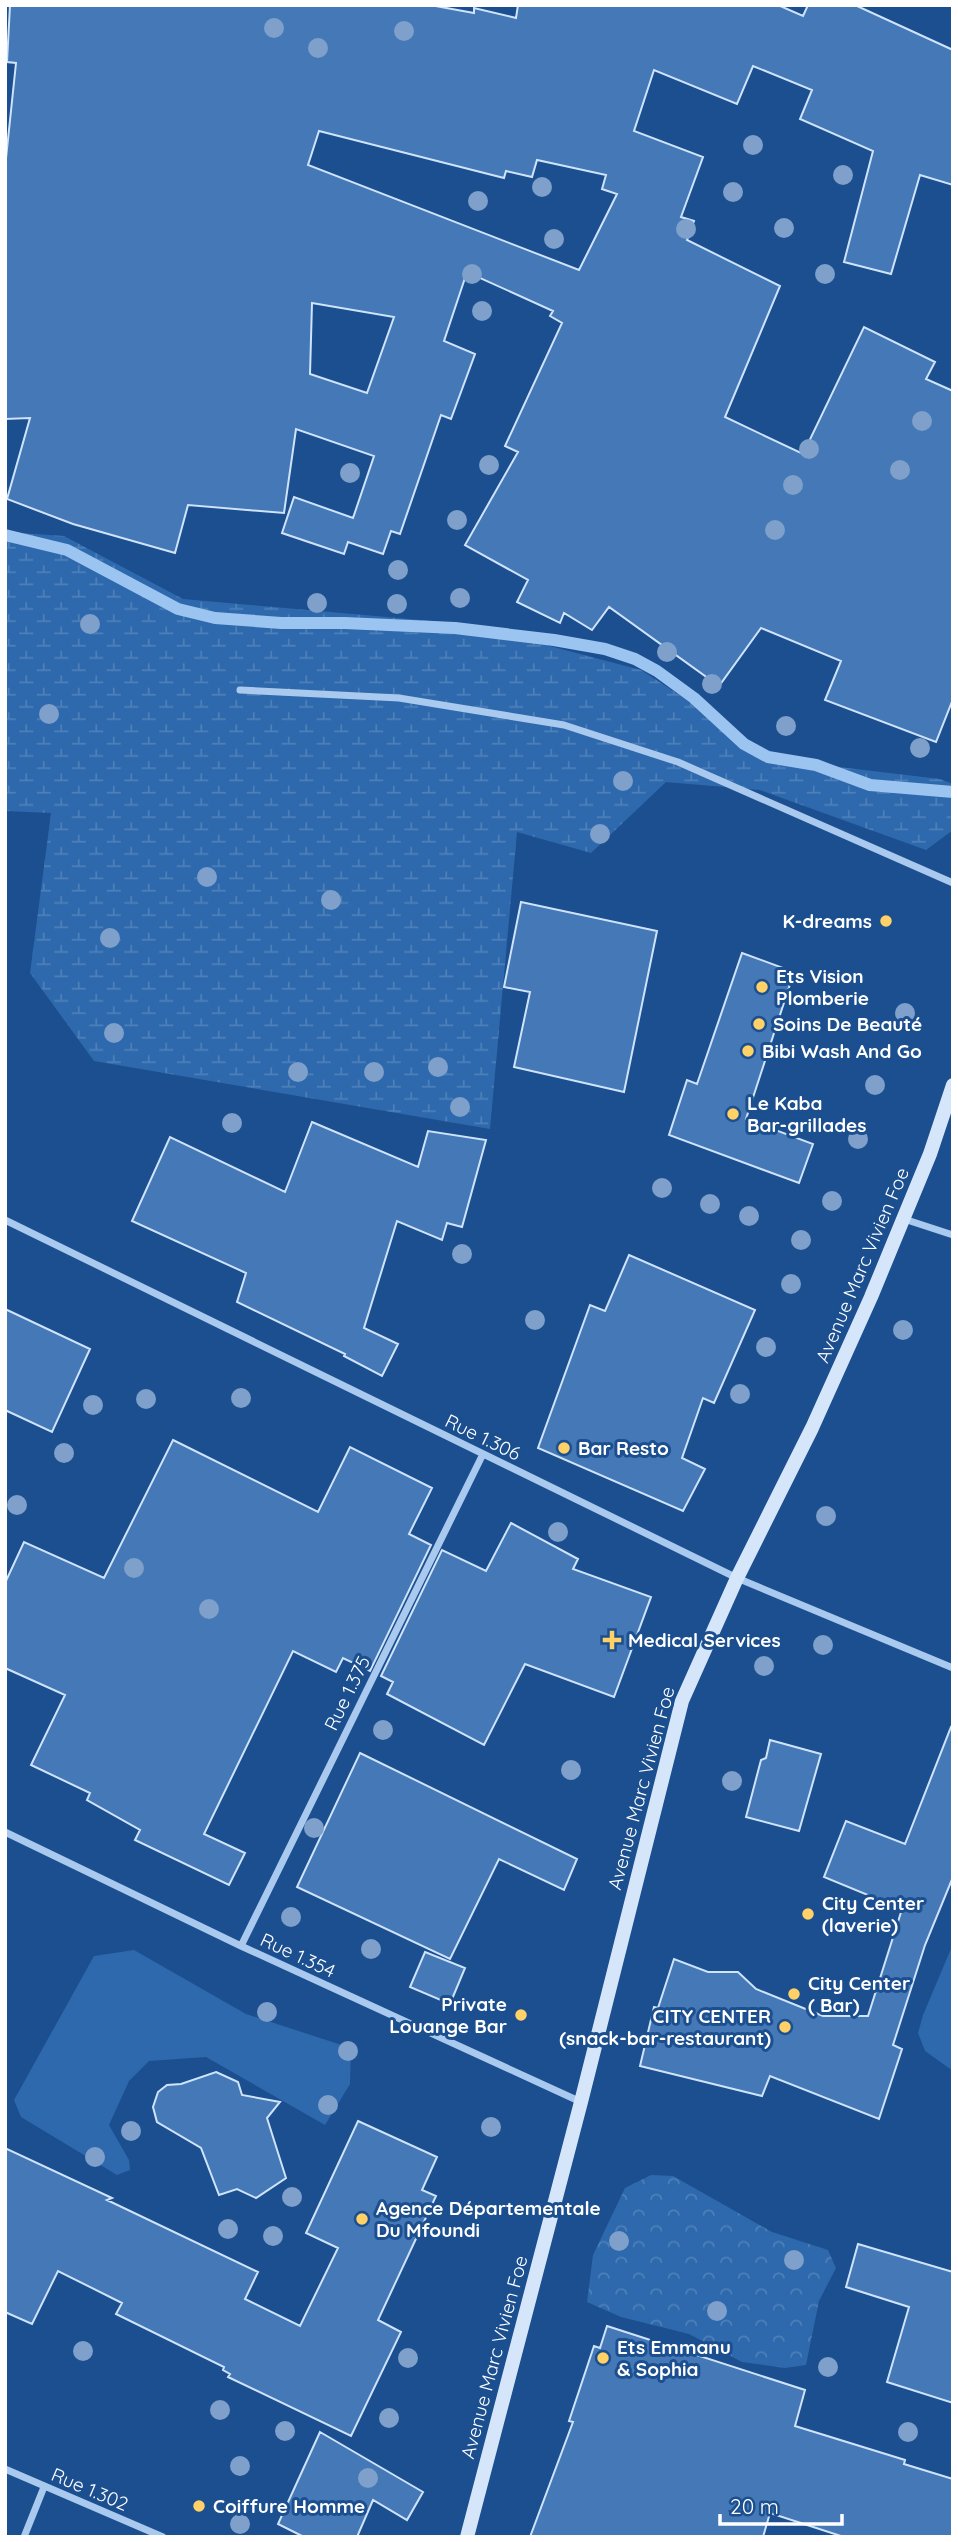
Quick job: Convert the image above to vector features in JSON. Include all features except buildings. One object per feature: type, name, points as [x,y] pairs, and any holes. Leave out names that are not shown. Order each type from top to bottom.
[{"type":"main road","name":"Avenue Marc Vivien Foe","points":[[467,2537],[581,2102],[681,1701],[737,1578],[811,1428],[904,1219],[953,1085]]},
{"type":"street","points":[[240,690],[399,698],[564,725],[678,762],[953,883]]},
{"type":"street","points":[[904,1219],[953,1235]]},
{"type":"street","name":"Rue 1.306","points":[[5,1220],[737,1578],[953,1668]]},
{"type":"street","name":"Rue 1.375","points":[[241,1946],[483,1454]]},
{"type":"street","name":"Rue 1.354","points":[[5,1832],[241,1946],[581,2102]]},
{"type":"street","name":"Rue 1.302","points":[[5,2469],[163,2537]]},
{"type":"street","points":[[24,2537],[44,2487]]},
{"type":"green space","points":[[5,532],[64,536],[183,599],[466,624],[641,670],[780,760],[940,779],[953,784],[953,830],[926,850],[760,790],[666,782],[591,853],[517,832],[490,1129],[94,1061],[30,973],[51,813],[5,811]]},
{"type":"green space","points":[[953,1944],[953,2071],[925,2051],[918,2033]]},
{"type":"green space","points":[[134,1950],[246,2014],[351,2048],[350,2084],[325,2125],[206,2057],[149,2061],[129,2081],[109,2125],[129,2160],[130,2170],[117,2175],[21,2117],[14,2100],[94,1956]]},
{"type":"green space","points":[[651,2175],[673,2176],[772,2232],[828,2250],[836,2268],[819,2301],[806,2365],[785,2368],[742,2362],[689,2334],[621,2317],[587,2302],[593,2255],[625,2188]]},
{"type":"waterway","points":[[5,535],[67,550],[178,609],[215,618],[281,623],[455,628],[605,649],[635,659],[657,671],[694,698],[744,744],[768,757],[816,765],[870,785],[953,792]]},
{"type":"place","name":"K-dreams","points":[[886,921]]},
{"type":"place","name":"Ets Vision Plomberie","points":[[762,987]]},
{"type":"place","name":"Soins De Beauté","points":[[759,1024]]},
{"type":"place","name":"Bibi Wash And Go","points":[[748,1051]]},
{"type":"place","name":"Le Kaba Bar-grillades","points":[[733,1114]]},
{"type":"place","name":"Bar Resto","points":[[564,1448]]},
{"type":"place","name":"Medical Services","points":[[612,1640]]},
{"type":"place","name":"City Center (laverie)","points":[[808,1914]]},
{"type":"place","name":"City Center ( Bar)","points":[[794,1994]]},
{"type":"place","name":"Private Louange Bar","points":[[521,2015]]},
{"type":"place","name":"CITY CENTER (snack-bar-restaurant)","points":[[785,2027]]},
{"type":"place","name":"Agence Départementale Du Mfoundi","points":[[362,2219]]},
{"type":"place","name":"Ets Emmanu & Sophia","points":[[603,2358]]},
{"type":"place","name":"Coiffure Homme","points":[[199,2506]]}]
